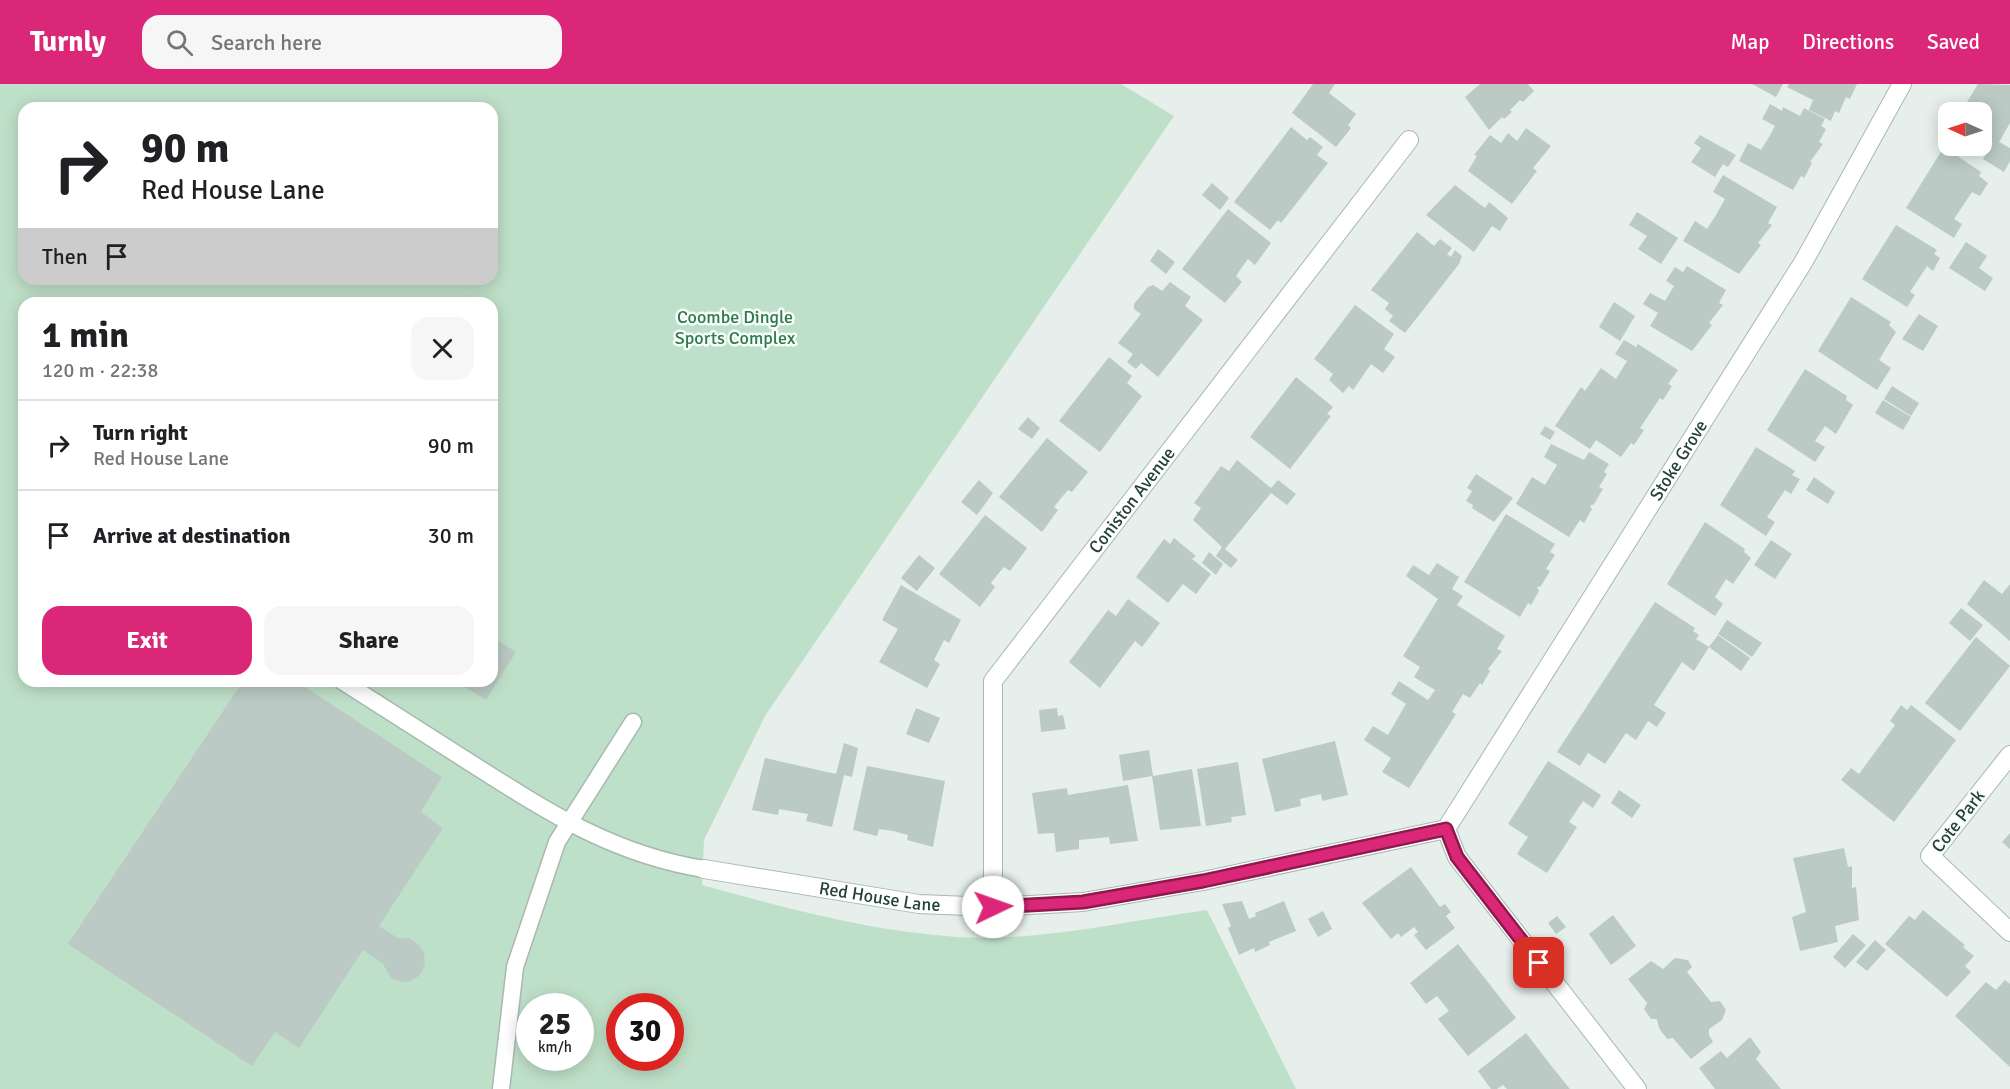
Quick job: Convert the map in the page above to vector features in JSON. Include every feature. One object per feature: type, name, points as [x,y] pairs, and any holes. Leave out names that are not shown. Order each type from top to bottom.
[{"type":"street","name":"Stoke Grove","points":[[1446,829],[1804,261],[1902,84]]},
{"type":"street","name":"Coniston Avenue","points":[[993,907],[993,681],[1408,140]]},
{"type":"street","name":"Cote Park","points":[[2010,755],[1930,856],[2010,932]]},
{"type":"street","name":"Red House Lane","points":[[704,869],[919,904],[993,907],[1083,902],[1203,881],[1446,829]]},
{"type":"street","points":[[1446,829],[1457,857],[1637,1089]]},
{"type":"lane","points":[[351,687],[568,824],[615,846],[667,863],[704,869]]},
{"type":"lane","points":[[501,1089],[515,967],[557,842],[633,722]]},
{"type":"green space","name":"Coombe Dingle Sports Complex","points":[[0,84],[1121,84],[1174,116],[765,716],[704,840],[702,885],[860,924],[957,937],[988,938],[1051,934],[1207,910],[1296,1089],[0,1089]]},
{"type":"building","points":[[1313,84],[1335,84],[1329,93],[1356,114],[1348,125],[1351,128],[1336,147],[1292,113]]},
{"type":"building","points":[[1480,84],[1528,84],[1534,91],[1523,102],[1520,100],[1510,110],[1512,112],[1504,119],[1502,117],[1489,130],[1465,97]]},
{"type":"building","points":[[1752,84],[1783,84],[1776,97]]},
{"type":"building","points":[[1789,84],[1857,84],[1850,99],[1846,97],[1839,113],[1835,111],[1831,121],[1809,110],[1813,100],[1787,87]]},
{"type":"building","points":[[1978,84],[2010,85],[2010,123],[1999,142],[2010,148],[2010,161],[2004,172],[1983,159],[1985,156],[1992,156],[1992,102],[1967,102]]},
{"type":"building","points":[[1770,104],[1782,111],[1783,107],[1800,116],[1804,108],[1825,119],[1821,126],[1826,129],[1819,142],[1823,144],[1810,162],[1812,163],[1804,178],[1801,176],[1793,190],[1739,161],[1748,143],[1761,150],[1775,126],[1762,119]]},
{"type":"building","points":[[1291,127],[1307,140],[1310,137],[1323,147],[1317,155],[1328,163],[1281,223],[1278,220],[1270,230],[1234,202]]},
{"type":"building","points":[[1526,128],[1551,146],[1533,168],[1537,171],[1512,204],[1468,171],[1477,156],[1474,155],[1490,135],[1501,143],[1508,133],[1517,141]]},
{"type":"building","points":[[1700,135],[1736,155],[1728,167],[1723,164],[1715,177],[1691,162],[1701,148],[1694,143]]},
{"type":"building","points":[[1938,156],[1957,156],[1981,172],[1979,176],[1988,183],[1980,196],[1972,192],[1954,219],[1962,224],[1954,238],[1906,208]]},
{"type":"building","points":[[1723,175],[1777,207],[1768,223],[1772,225],[1758,243],[1761,245],[1739,274],[1683,241],[1695,221],[1707,229],[1716,215],[1725,199],[1713,192]]},
{"type":"building","points":[[1212,183],[1229,198],[1220,210],[1202,195]]},
{"type":"building","points":[[1455,185],[1485,208],[1489,202],[1508,218],[1500,231],[1492,226],[1474,252],[1426,215]]},
{"type":"building","points":[[1228,209],[1271,243],[1255,265],[1248,259],[1236,276],[1242,282],[1225,303],[1182,269]]},
{"type":"building","points":[[1637,212],[1678,238],[1661,264],[1638,249],[1647,236],[1629,225]]},
{"type":"building","points":[[1896,225],[1937,250],[1934,254],[1940,258],[1933,271],[1927,266],[1910,292],[1915,295],[1907,307],[1862,279]]},
{"type":"building","points":[[1417,232],[1434,246],[1440,239],[1452,248],[1447,254],[1451,257],[1455,250],[1462,256],[1459,264],[1405,333],[1389,321],[1393,316],[1385,309],[1389,303],[1371,290]]},
{"type":"building","points":[[1966,242],[1987,256],[1979,268],[1993,278],[1985,291],[1949,268]]},
{"type":"building","points":[[1158,249],[1175,262],[1166,274],[1150,261]]},
{"type":"building","points":[[1687,266],[1726,290],[1719,303],[1723,305],[1709,323],[1712,325],[1692,351],[1650,326],[1658,313],[1643,304],[1650,293],[1665,301],[1674,286],[1666,281],[1675,267],[1683,272]]},
{"type":"building","points":[[1170,282],[1191,297],[1185,306],[1203,320],[1158,377],[1141,363],[1136,369],[1127,362],[1133,354],[1118,343],[1141,314],[1134,309],[1134,304],[1148,287],[1153,285],[1162,291]]},
{"type":"building","points":[[1851,297],[1891,322],[1889,325],[1896,332],[1879,360],[1891,368],[1877,390],[1818,351]]},
{"type":"building","points":[[1614,302],[1635,316],[1620,341],[1599,327]]},
{"type":"building","points":[[1355,305],[1394,334],[1384,349],[1395,357],[1383,373],[1371,364],[1353,390],[1349,386],[1343,393],[1329,380],[1333,374],[1314,359]]},
{"type":"building","points":[[1919,314],[1938,326],[1923,351],[1902,339]]},
{"type":"building","points":[[1624,340],[1636,347],[1638,344],[1678,370],[1668,384],[1672,386],[1663,400],[1660,398],[1640,428],[1644,430],[1634,445],[1631,443],[1621,457],[1596,440],[1590,449],[1555,426],[1581,387],[1585,391],[1601,368],[1616,379],[1627,361],[1615,354]]},
{"type":"building","points":[[1109,357],[1132,376],[1127,383],[1142,396],[1100,452],[1059,421]]},
{"type":"building","points":[[1805,369],[1847,396],[1846,400],[1853,405],[1836,434],[1825,426],[1815,441],[1825,447],[1815,462],[1767,430]]},
{"type":"building","points":[[1296,377],[1333,407],[1327,414],[1331,416],[1290,469],[1250,437]]},
{"type":"building","points":[[1892,386],[1919,403],[1911,416],[1884,399]]},
{"type":"building","points":[[1883,400],[1911,417],[1903,430],[1875,413]]},
{"type":"building","points":[[1028,417],[1040,428],[1032,439],[1018,429]]},
{"type":"building","points":[[1545,426],[1555,432],[1550,440],[1540,434]]},
{"type":"building","points":[[1047,438],[1088,472],[1072,492],[1068,490],[1054,507],[1058,510],[1042,532],[999,497]]},
{"type":"building","points":[[1551,444],[1584,460],[1589,452],[1609,464],[1604,472],[1607,474],[1599,487],[1603,489],[1594,504],[1590,506],[1592,509],[1584,523],[1580,520],[1569,537],[1516,504],[1532,477],[1545,485],[1557,465],[1544,457]]},
{"type":"building","points":[[1756,447],[1795,471],[1792,475],[1800,479],[1791,494],[1785,490],[1767,517],[1775,522],[1766,536],[1720,505]]},
{"type":"building","points":[[1237,460],[1271,488],[1278,480],[1296,494],[1287,505],[1271,493],[1225,549],[1238,560],[1231,568],[1216,556],[1222,547],[1193,520],[1201,508],[1194,503],[1221,466],[1229,471]]},
{"type":"building","points":[[1476,474],[1513,498],[1494,522],[1472,508],[1473,505],[1466,501],[1472,491],[1467,488]]},
{"type":"building","points":[[1814,477],[1835,492],[1828,504],[1806,490]]},
{"type":"building","points":[[979,480],[993,493],[977,515],[961,502]]},
{"type":"building","points":[[1506,514],[1555,544],[1550,552],[1555,555],[1546,569],[1550,571],[1541,586],[1537,587],[1539,591],[1531,605],[1528,603],[1520,617],[1464,582]]},
{"type":"building","points":[[985,515],[1027,548],[1010,571],[1004,567],[998,574],[991,583],[995,587],[980,607],[939,574]]},
{"type":"building","points":[[1705,522],[1745,549],[1744,552],[1751,558],[1733,584],[1726,579],[1715,597],[1723,604],[1715,616],[1667,584]]},
{"type":"building","points":[[1174,538],[1196,556],[1192,559],[1211,574],[1196,594],[1183,584],[1168,603],[1136,577],[1164,539],[1170,544]]},
{"type":"building","points":[[1771,540],[1792,554],[1775,579],[1754,565]]},
{"type":"building","points":[[1209,552],[1223,564],[1216,575],[1202,563]]},
{"type":"building","points":[[919,555],[935,568],[917,591],[901,578]]},
{"type":"building","points":[[1437,563],[1459,577],[1452,589],[1463,596],[1457,605],[1505,636],[1497,649],[1502,651],[1488,669],[1490,671],[1482,685],[1480,683],[1470,698],[1463,694],[1452,712],[1456,714],[1409,788],[1382,772],[1391,758],[1364,740],[1373,726],[1388,735],[1406,704],[1391,694],[1399,681],[1428,700],[1435,690],[1414,677],[1420,667],[1403,656],[1438,599],[1406,576],[1413,565],[1429,575]]},
{"type":"building","points":[[1984,580],[2002,594],[2010,584],[2010,641],[1967,604]]},
{"type":"building","points":[[901,585],[961,620],[949,643],[944,640],[934,660],[940,664],[927,688],[879,662],[898,629],[882,620]]},
{"type":"building","points":[[1128,599],[1160,623],[1142,647],[1135,641],[1100,688],[1069,662],[1108,610],[1116,616]]},
{"type":"building","points":[[1655,602],[1695,628],[1693,631],[1699,635],[1696,639],[1709,647],[1694,671],[1682,662],[1654,705],[1666,713],[1657,727],[1648,721],[1636,740],[1626,733],[1605,764],[1588,753],[1580,766],[1557,752]]},
{"type":"building","points":[[1961,608],[1983,625],[1970,641],[1949,623]]},
{"type":"building","points":[[1727,620],[1762,643],[1752,657],[1718,634]]},
{"type":"building","points":[[1718,635],[1750,658],[1741,671],[1709,647]]},
{"type":"building","points":[[1976,637],[2010,666],[1960,731],[1925,703]]},
{"type":"building","points":[[498,641],[516,652],[498,681]]},
{"type":"building","points":[[239,687],[305,687],[442,777],[421,812],[443,828],[379,926],[398,938],[409,938],[418,944],[424,953],[425,965],[419,976],[410,981],[401,982],[391,978],[383,964],[363,950],[299,1048],[275,1032],[252,1066],[68,944]]},
{"type":"building","points":[[465,687],[494,687],[486,700]]},
{"type":"building","points":[[1901,705],[1907,710],[1911,705],[1956,740],[1894,822],[1841,780],[1851,768],[1859,774],[1895,725],[1890,721]]},
{"type":"building","points":[[916,708],[940,718],[929,743],[906,734]]},
{"type":"building","points":[[1057,708],[1058,716],[1063,715],[1066,729],[1041,732],[1039,710]]},
{"type":"building","points":[[1335,741],[1348,795],[1322,801],[1321,794],[1300,799],[1301,806],[1275,812],[1262,759]]},
{"type":"building","points":[[844,743],[858,748],[852,777],[844,775],[832,827],[806,821],[808,814],[779,809],[778,815],[752,810],[765,758],[836,774]]},
{"type":"building","points":[[1149,750],[1153,776],[1192,769],[1201,826],[1160,830],[1152,776],[1123,781],[1119,755]]},
{"type":"building","points":[[1548,761],[1601,795],[1593,808],[1583,801],[1569,822],[1577,827],[1547,873],[1517,854],[1528,837],[1508,824]]},
{"type":"building","points":[[1238,762],[1246,815],[1231,817],[1232,822],[1206,826],[1197,769]]},
{"type":"building","points":[[867,766],[945,781],[933,847],[907,840],[908,835],[893,831],[879,829],[877,836],[853,830]]},
{"type":"building","points":[[1128,785],[1138,841],[1110,844],[1109,837],[1079,840],[1079,849],[1056,852],[1054,833],[1038,834],[1032,793],[1067,788],[1068,795]]},
{"type":"building","points":[[1619,790],[1641,805],[1632,818],[1611,803]]},
{"type":"building","points":[[2010,833],[2010,849],[2002,842]]},
{"type":"building","points":[[1844,848],[1848,867],[1852,866],[1852,888],[1856,887],[1859,920],[1835,926],[1838,942],[1800,951],[1792,917],[1806,912],[1793,858]]},
{"type":"building","points":[[1411,867],[1440,907],[1445,904],[1451,912],[1446,916],[1455,928],[1426,950],[1414,935],[1418,932],[1414,927],[1401,937],[1398,933],[1391,939],[1362,903]]},
{"type":"building","points":[[1242,901],[1249,919],[1256,916],[1255,913],[1284,901],[1296,931],[1269,942],[1270,945],[1255,952],[1254,948],[1239,955],[1228,928],[1231,926],[1222,904]]},
{"type":"building","points":[[1923,910],[1965,945],[1963,947],[1974,956],[1965,966],[1971,972],[1947,997],[1885,944],[1909,916],[1915,920]]},
{"type":"building","points":[[1323,911],[1332,929],[1318,937],[1308,919]]},
{"type":"building","points":[[1613,915],[1636,946],[1611,965],[1589,934]]},
{"type":"building","points":[[1557,916],[1566,927],[1556,934],[1548,923]]},
{"type":"building","points":[[1853,934],[1866,945],[1845,968],[1833,957]]},
{"type":"building","points":[[1875,940],[1886,950],[1867,971],[1856,962]]},
{"type":"building","points":[[1458,944],[1516,1018],[1468,1056],[1438,1019],[1449,1011],[1437,996],[1426,1004],[1410,983]]},
{"type":"building","points":[[1675,958],[1688,960],[1692,967],[1687,972],[1711,1002],[1720,1001],[1726,1010],[1722,1020],[1709,1029],[1713,1042],[1691,1059],[1673,1038],[1667,1039],[1659,1028],[1657,1019],[1651,1019],[1644,1009],[1647,1003],[1628,979],[1651,961],[1663,969]]},
{"type":"building","points":[[2005,980],[2010,984],[2010,1067],[1955,1016],[1986,982],[1996,990]]},
{"type":"building","points":[[1526,1033],[1570,1089],[1507,1089],[1503,1085],[1497,1089],[1491,1089],[1478,1071]]},
{"type":"building","points":[[1750,1037],[1761,1052],[1756,1059],[1781,1089],[1715,1089],[1699,1068],[1721,1051],[1727,1058]]},
{"type":"route","points":[[993,907],[1083,902],[1203,881],[1446,829],[1449,843],[1457,857],[1539,963]]}]
